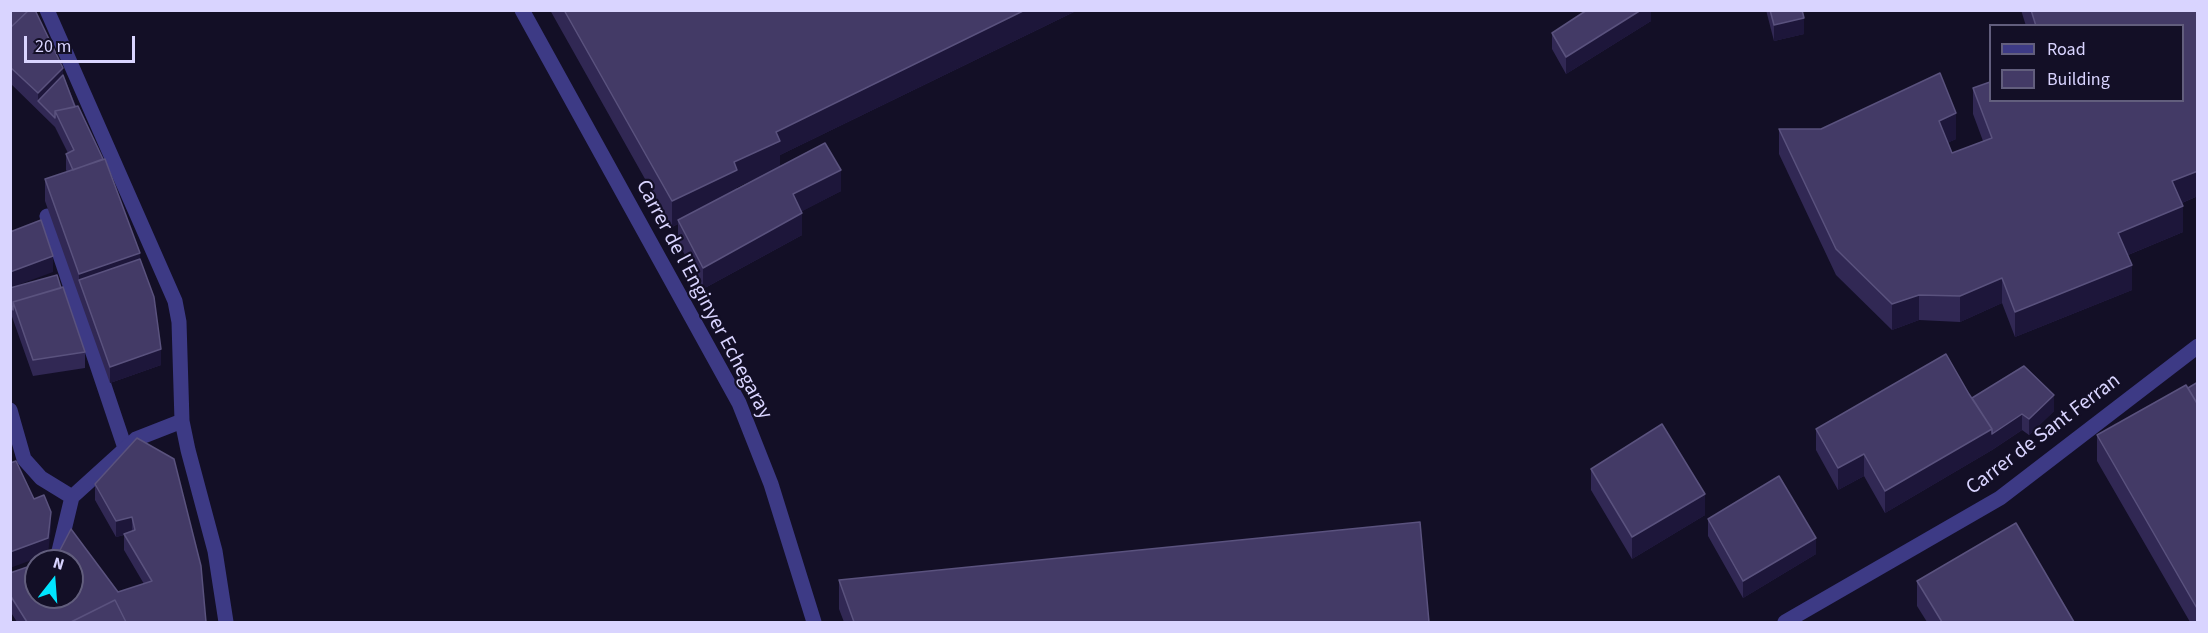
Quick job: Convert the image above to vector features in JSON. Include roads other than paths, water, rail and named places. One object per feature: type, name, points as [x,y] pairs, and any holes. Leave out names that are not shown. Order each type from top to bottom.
[{"type":"street","points":[[47,10],[176,301],[179,322],[182,421],[215,551],[226,622]]},
{"type":"street","name":"Carrer de l'Enginyer Echegaray","points":[[522,10],[739,403],[771,484],[814,622]]},
{"type":"street","points":[[47,216],[125,448]]},
{"type":"street","name":"Carrer de Sant Ferran","points":[[1785,622],[2000,498],[2198,346]]},
{"type":"street","points":[[10,410],[24,459]]},
{"type":"street","points":[[59,549],[72,497],[136,439],[182,421]]},
{"type":"street","points":[[10,435],[24,459],[40,478],[72,497]]}]
